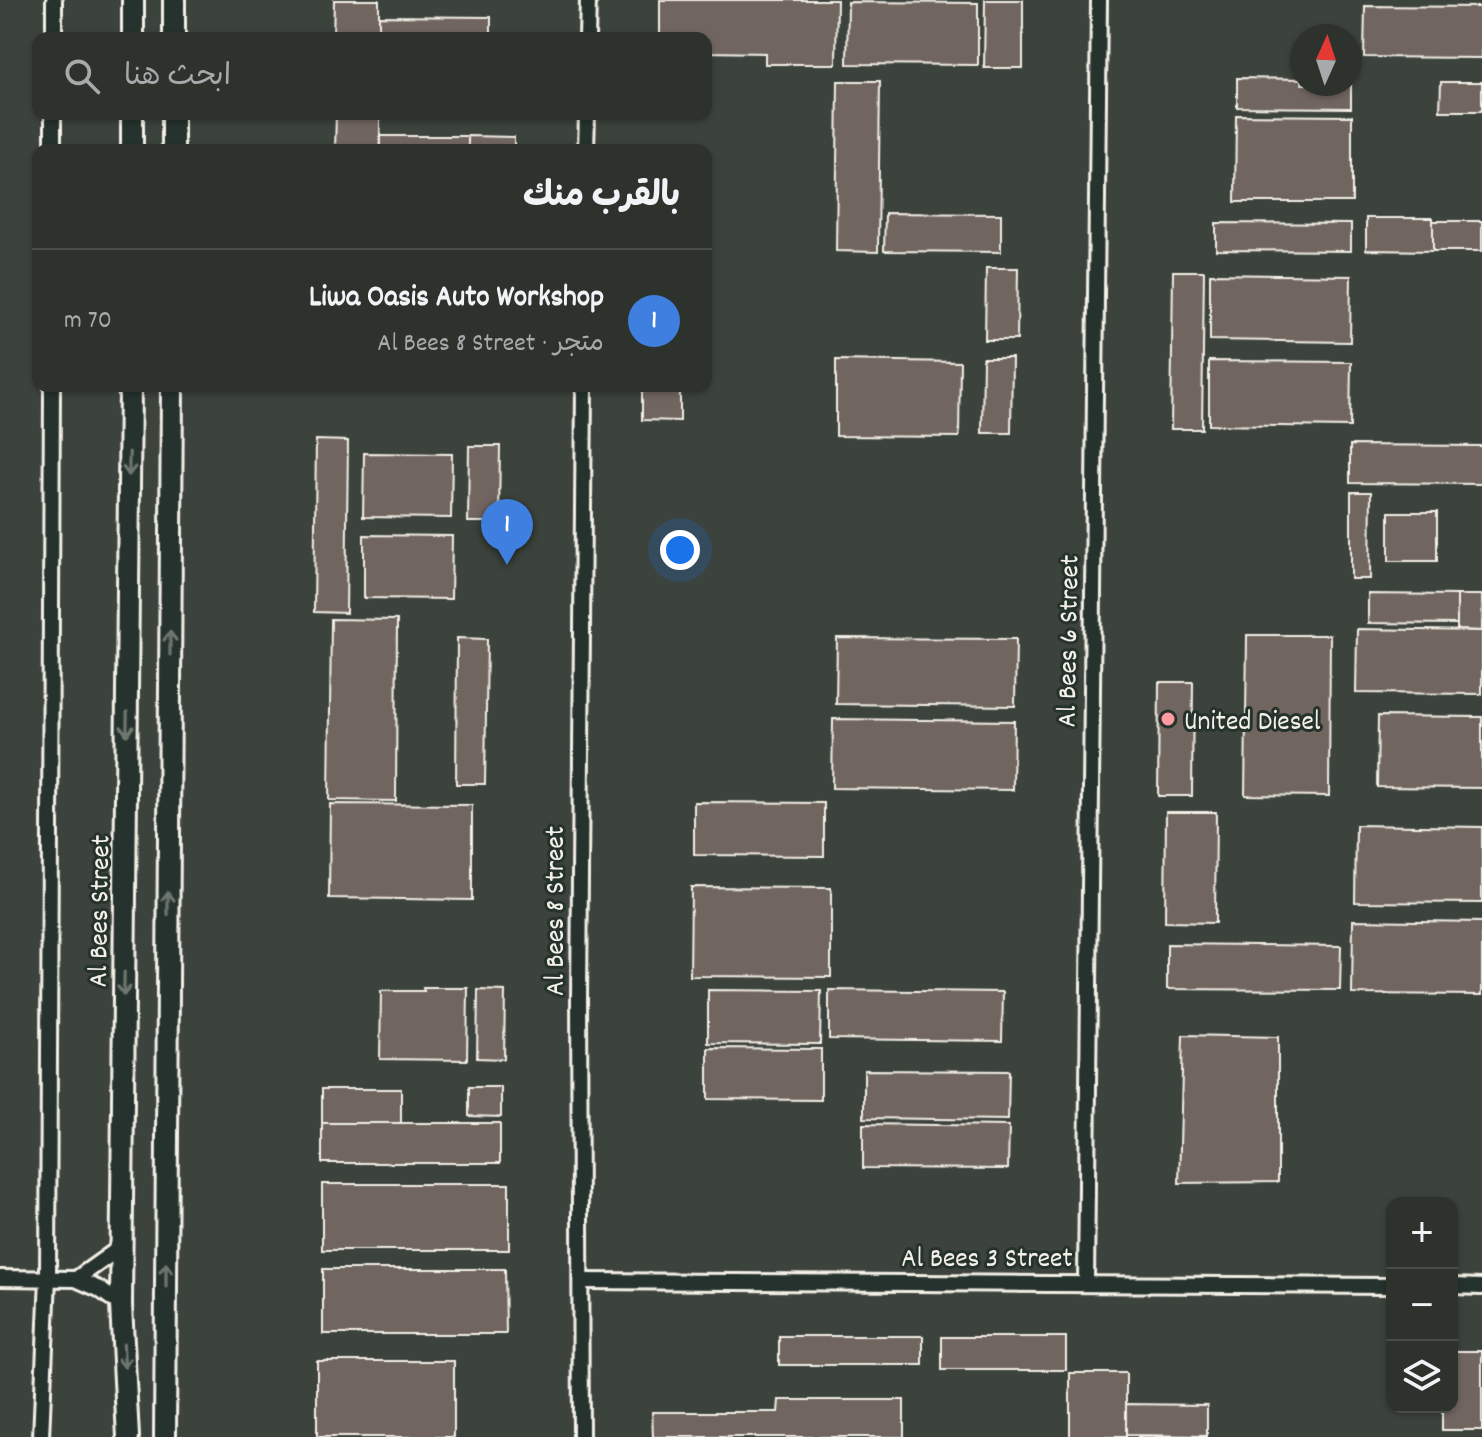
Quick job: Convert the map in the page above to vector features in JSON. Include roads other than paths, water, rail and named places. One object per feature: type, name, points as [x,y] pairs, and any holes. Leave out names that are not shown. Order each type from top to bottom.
[{"type":"street","points":[[54,0],[54,32]]},
{"type":"street","points":[[133,0],[133,32]]},
{"type":"street","points":[[174,0],[174,32]]},
{"type":"street","points":[[587,32],[588,0]]},
{"type":"street","name":"Al Bees 6 Street","points":[[1086,1283],[1099,0]]},
{"type":"street","points":[[53,120],[53,144]]},
{"type":"street","points":[[132,120],[132,144]]},
{"type":"street","points":[[173,120],[173,144]]},
{"type":"street","points":[[586,144],[587,120]]},
{"type":"street","points":[[41,1437],[48,1278],[52,392]]},
{"type":"street","name":"Al Bees Street","points":[[128,1437],[121,1305],[130,392]]},
{"type":"street","points":[[165,1437],[172,392]]},
{"type":"street","name":"Al Bees 8 Street","points":[[581,1437],[579,983],[584,392]]},
{"type":"street","points":[[76,1279],[114,1252],[122,1240]]},
{"type":"street","points":[[0,1278],[76,1279],[99,1289],[121,1305]]},
{"type":"street","name":"Al Bees 3 Street","points":[[581,1281],[1386,1286]]},
{"type":"street","points":[[1458,1286],[1482,1287]]},
{"type":"place","name":"Liwa Oasis Auto Workshop","points":[[507,565]]},
{"type":"place","name":"United Diesel","points":[[1168,719]]}]
